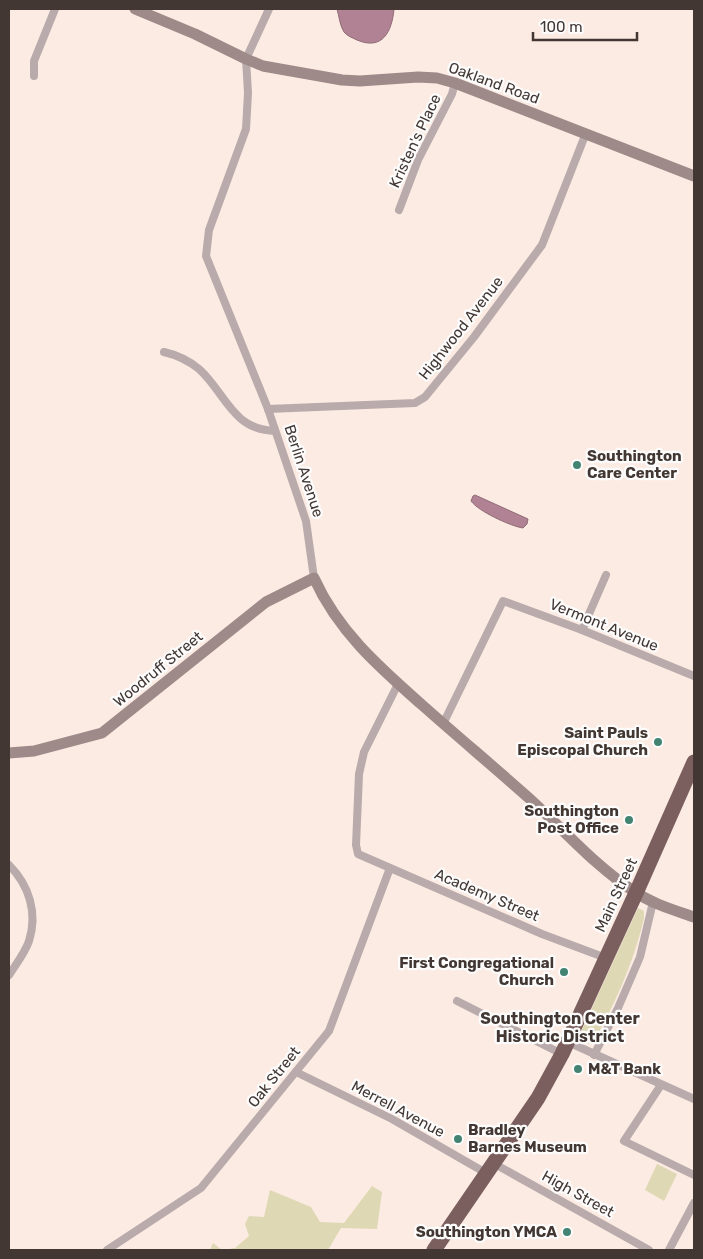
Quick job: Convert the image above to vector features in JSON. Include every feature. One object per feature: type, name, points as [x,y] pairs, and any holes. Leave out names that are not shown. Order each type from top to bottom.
[{"type":"highway","name":"Main Street","points":[[434,1250],[538,1098],[565,1048],[694,762]]},
{"type":"street","points":[[34,76],[34,61],[55,9]]},
{"type":"street","name":"Oakland Road","points":[[135,9],[195,34],[263,66],[324,78],[360,81],[418,77],[437,78],[455,83],[694,176]]},
{"type":"street","points":[[246,59],[269,9]]},
{"type":"street","name":"Berlin Avenue","points":[[246,59],[248,93],[246,129],[209,230],[206,256],[275,430],[306,521],[314,578],[323,598],[346,632],[398,684],[532,801],[614,878],[653,902],[694,917]]},
{"type":"street","name":"Kristen's Place","points":[[398,210],[418,160],[452,94],[455,83]]},
{"type":"street","name":"Highwood Avenue","points":[[268,410],[416,403],[425,397],[474,337],[542,245],[586,133]]},
{"type":"street","points":[[164,352],[178,355],[199,370],[239,417],[255,428],[275,430]]},
{"type":"street","points":[[582,630],[606,575]]},
{"type":"street","name":"Woodruff Street","points":[[9,753],[34,751],[102,733],[266,602],[314,578]]},
{"type":"street","name":"Vermont Avenue","points":[[443,724],[502,600],[582,630],[694,676]]},
{"type":"street","name":"Academy Street","points":[[398,684],[364,752],[359,774],[356,845],[358,854],[542,934],[606,958]]},
{"type":"street","points":[[9,865],[23,881],[30,898],[32,920],[28,941],[9,975]]},
{"type":"street","name":"Oak Street","points":[[107,1250],[200,1188],[328,1031],[390,868]]},
{"type":"street","points":[[594,1055],[618,1008],[640,957],[653,902]]},
{"type":"street","points":[[457,1001],[565,1048],[594,1055],[694,1099]]},
{"type":"street","name":"Merrell Avenue","points":[[296,1072],[490,1168]]},
{"type":"street","points":[[661,1085],[624,1141],[694,1175]]},
{"type":"street","name":"High Street","points":[[490,1168],[649,1250]]},
{"type":"street","points":[[668,1250],[694,1203]]},
{"type":"shaded area","points":[[337,9],[394,9],[391,25],[384,37],[380,41],[366,43],[350,37],[344,32]]},
{"type":"shaded area","points":[[475,495],[528,519],[527,524],[523,528],[517,527],[487,513],[471,501]]},
{"type":"shaded area","points":[[638,908],[644,911],[644,918],[630,966],[594,1041],[586,1043],[581,1040],[580,1034]]},
{"type":"shaded area","points":[[657,1164],[677,1174],[664,1201],[645,1190]]},
{"type":"shaded area","points":[[372,1186],[382,1192],[377,1229],[341,1228],[328,1250],[222,1250],[235,1248],[249,1236],[245,1224],[249,1216],[264,1217],[270,1190],[311,1207],[320,1222],[344,1223]]},
{"type":"shaded area","points":[[213,1243],[222,1250],[210,1250]]},
{"type":"place","name":"Southington Care Center","points":[[577,465]]},
{"type":"place","name":"Saint Pauls Episcopal Church","points":[[658,742]]},
{"type":"place","name":"Southington Post Office","points":[[629,820]]},
{"type":"place","name":"First Congregational Church","points":[[564,972]]},
{"type":"place","name":"M&T Bank","points":[[578,1069]]},
{"type":"place","name":"Bradley Barnes Museum","points":[[458,1139]]},
{"type":"place","name":"Southington YMCA","points":[[567,1232]]},
{"type":"district","name":"Southington Center Historic District","points":[[560,1027]]}]
